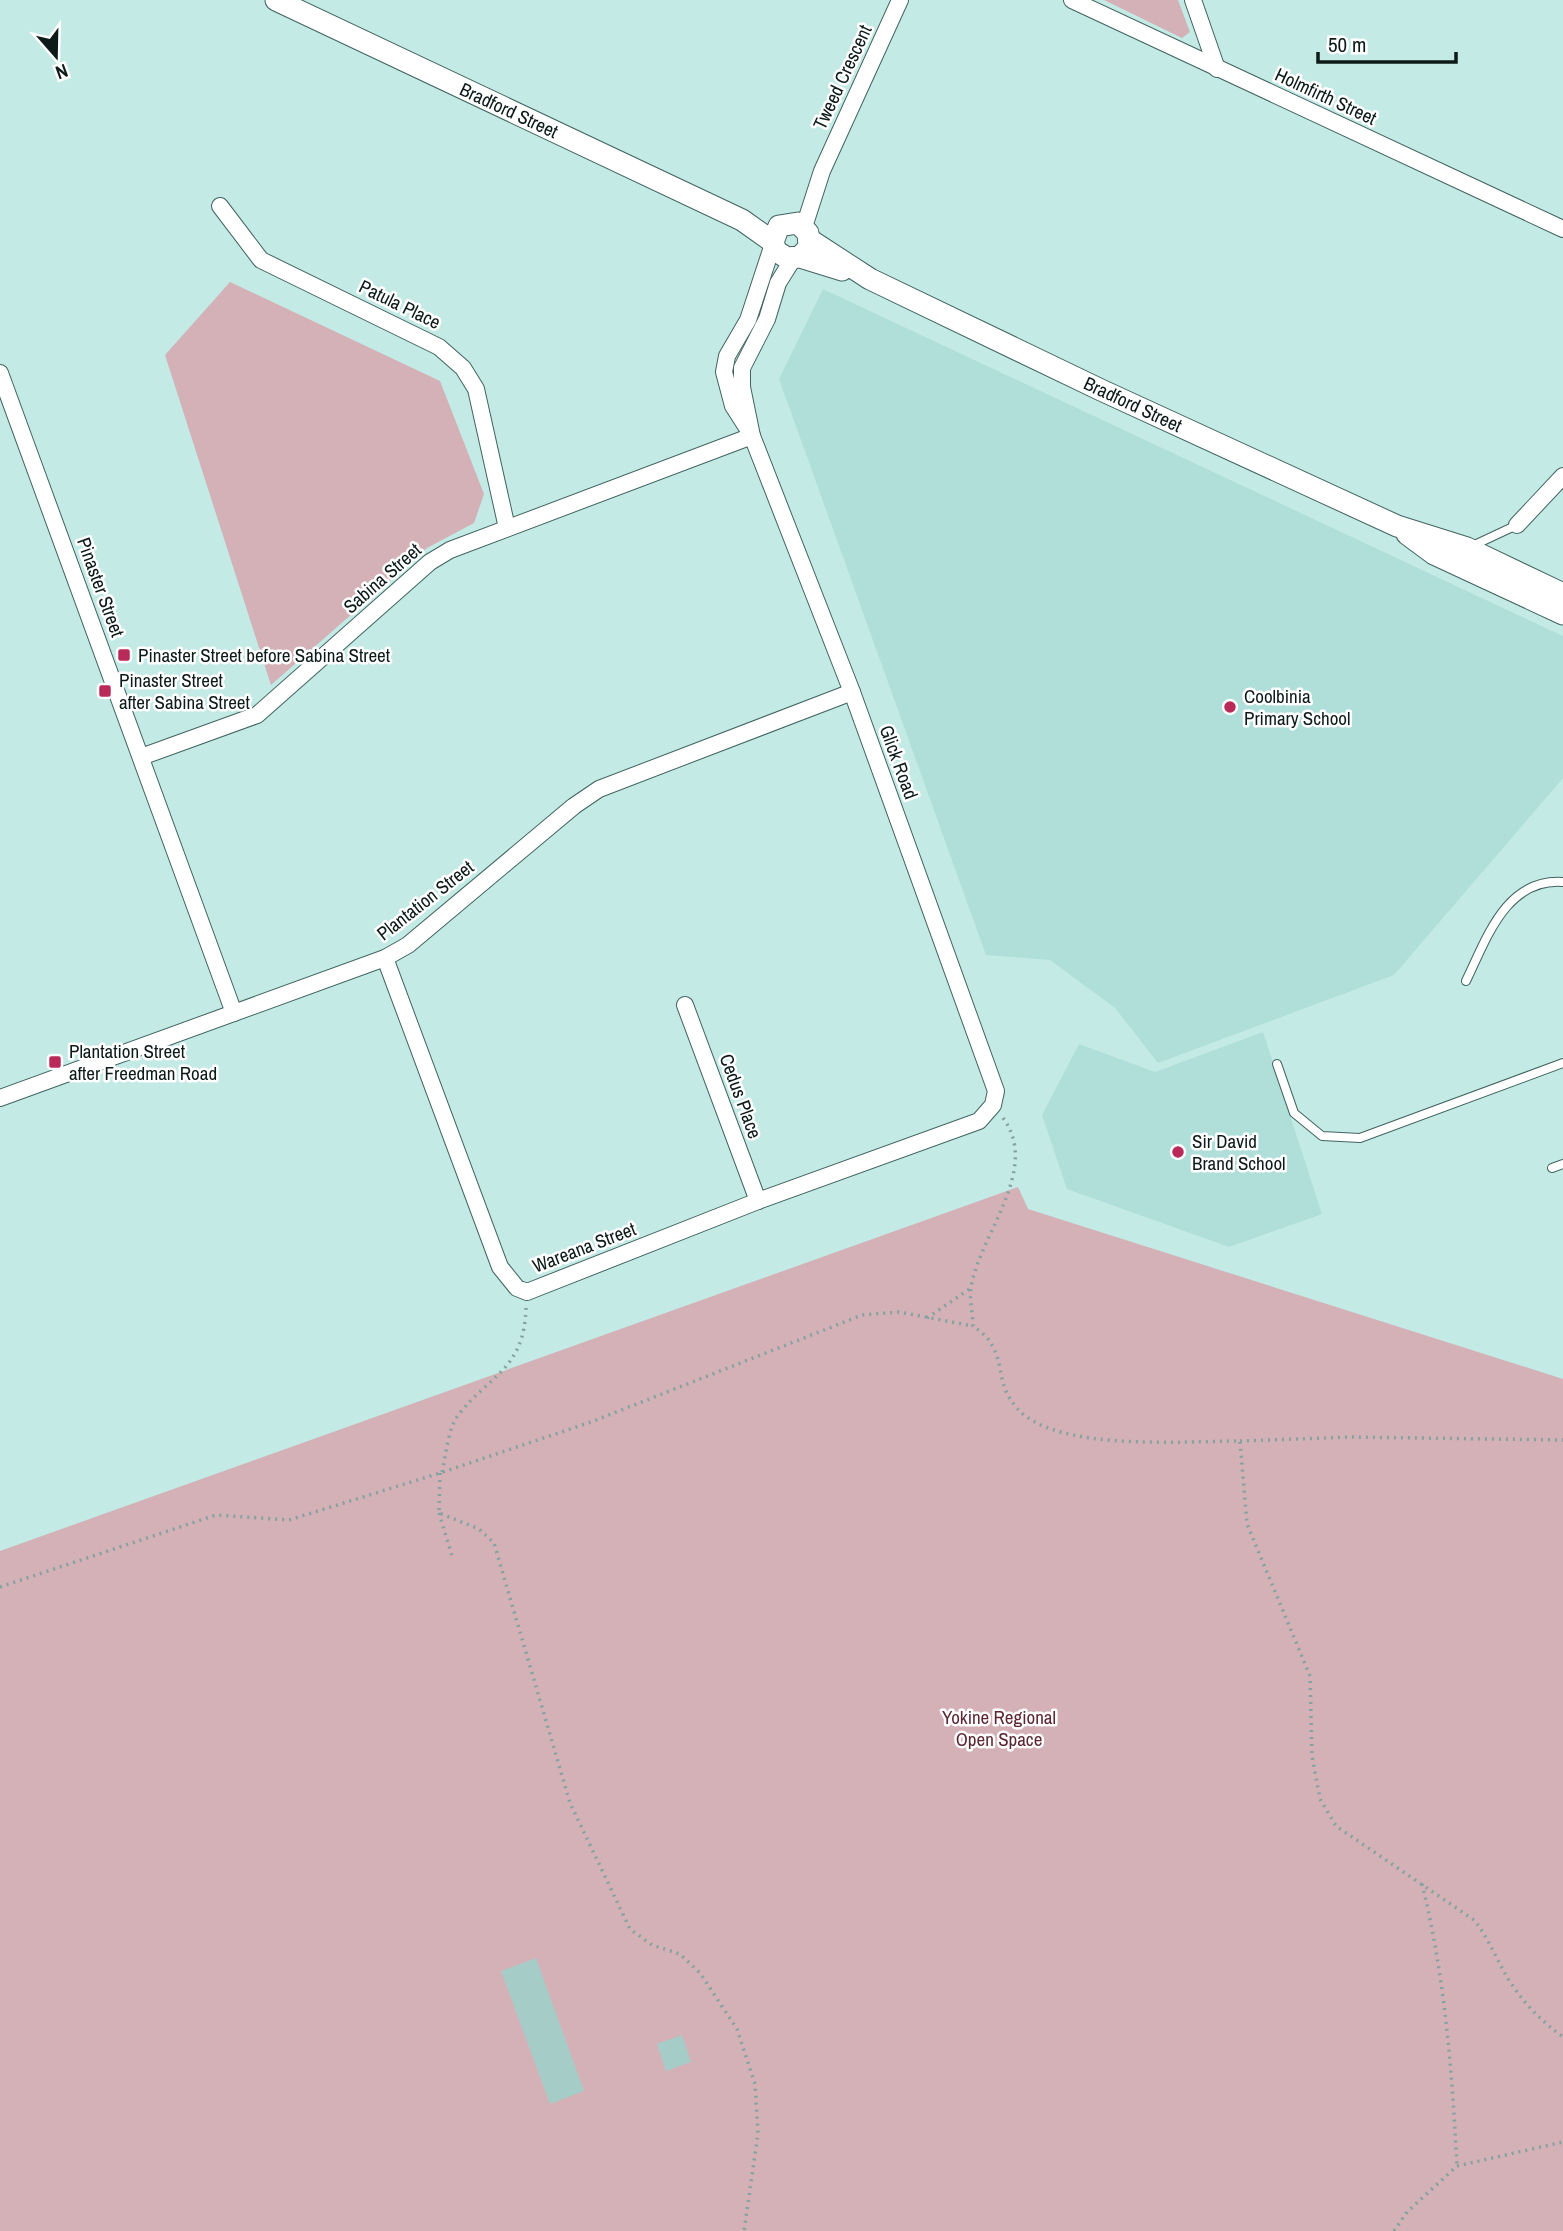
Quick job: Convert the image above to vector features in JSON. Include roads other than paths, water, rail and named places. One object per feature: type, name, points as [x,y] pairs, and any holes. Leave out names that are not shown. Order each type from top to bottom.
[{"type":"street","name":"Bradford Street","points":[[276,0],[742,220],[751,229],[791,240],[1397,526],[1467,548],[1563,594]]},
{"type":"street","name":"Tweed Crescent","points":[[791,240],[810,185],[822,171],[900,0]]},
{"type":"street","name":"Holmfirth Street","points":[[1072,0],[1563,229]]},
{"type":"street","points":[[1193,0],[1217,69]]},
{"type":"street","name":"Patula Place","points":[[220,206],[261,260],[439,347],[463,368],[476,389],[507,528]]},
{"type":"street","name":"Glick Road","points":[[791,240],[767,319],[742,368],[741,387],[752,436],[852,692],[996,1091],[993,1105]]},
{"type":"street","name":"Glick Road","points":[[752,436],[733,406],[724,372],[727,356],[791,240]]},
{"type":"street","name":"Pinaster Street","points":[[0,373],[234,1013]]},
{"type":"street","name":"Sabina Street","points":[[141,757],[257,715],[430,562],[450,550],[752,436]]},
{"type":"street","points":[[1517,525],[1563,476]]},
{"type":"street","name":"Bradford Street","points":[[1397,526],[1434,554],[1563,614]]},
{"type":"street","name":"Plantation Street","points":[[0,1098],[385,958],[408,945],[574,806],[599,789],[852,692]]},
{"type":"street","name":"Wareana Street","points":[[385,958],[500,1267],[517,1287],[527,1292],[758,1201],[979,1121],[993,1105]]},
{"type":"street","name":"Cedus Place","points":[[685,1005],[758,1201]]},
{"type":"lane","points":[[1467,548],[1517,525]]},
{"type":"lane","points":[[1466,981],[1512,898],[1530,886],[1563,882]]},
{"type":"lane","points":[[1278,1064],[1294,1113],[1322,1136],[1360,1138],[1563,1063]]},
{"type":"lane","points":[[1552,1168],[1563,1164]]},
{"type":"place","name":"Pinaster Street before Sabina Street","points":[[124,655]]},
{"type":"place","name":"Pinaster Street after Sabina Street","points":[[105,691]]},
{"type":"place","name":"Coolbinia Primary School","points":[[1230,707]]},
{"type":"place","name":"Plantation Street after Freedman Road","points":[[55,1062]]},
{"type":"place","name":"Sir David Brand School","points":[[1178,1152]]},
{"type":"park label","name":"Yokine Regional Open Space","points":[[999,1728]]}]
